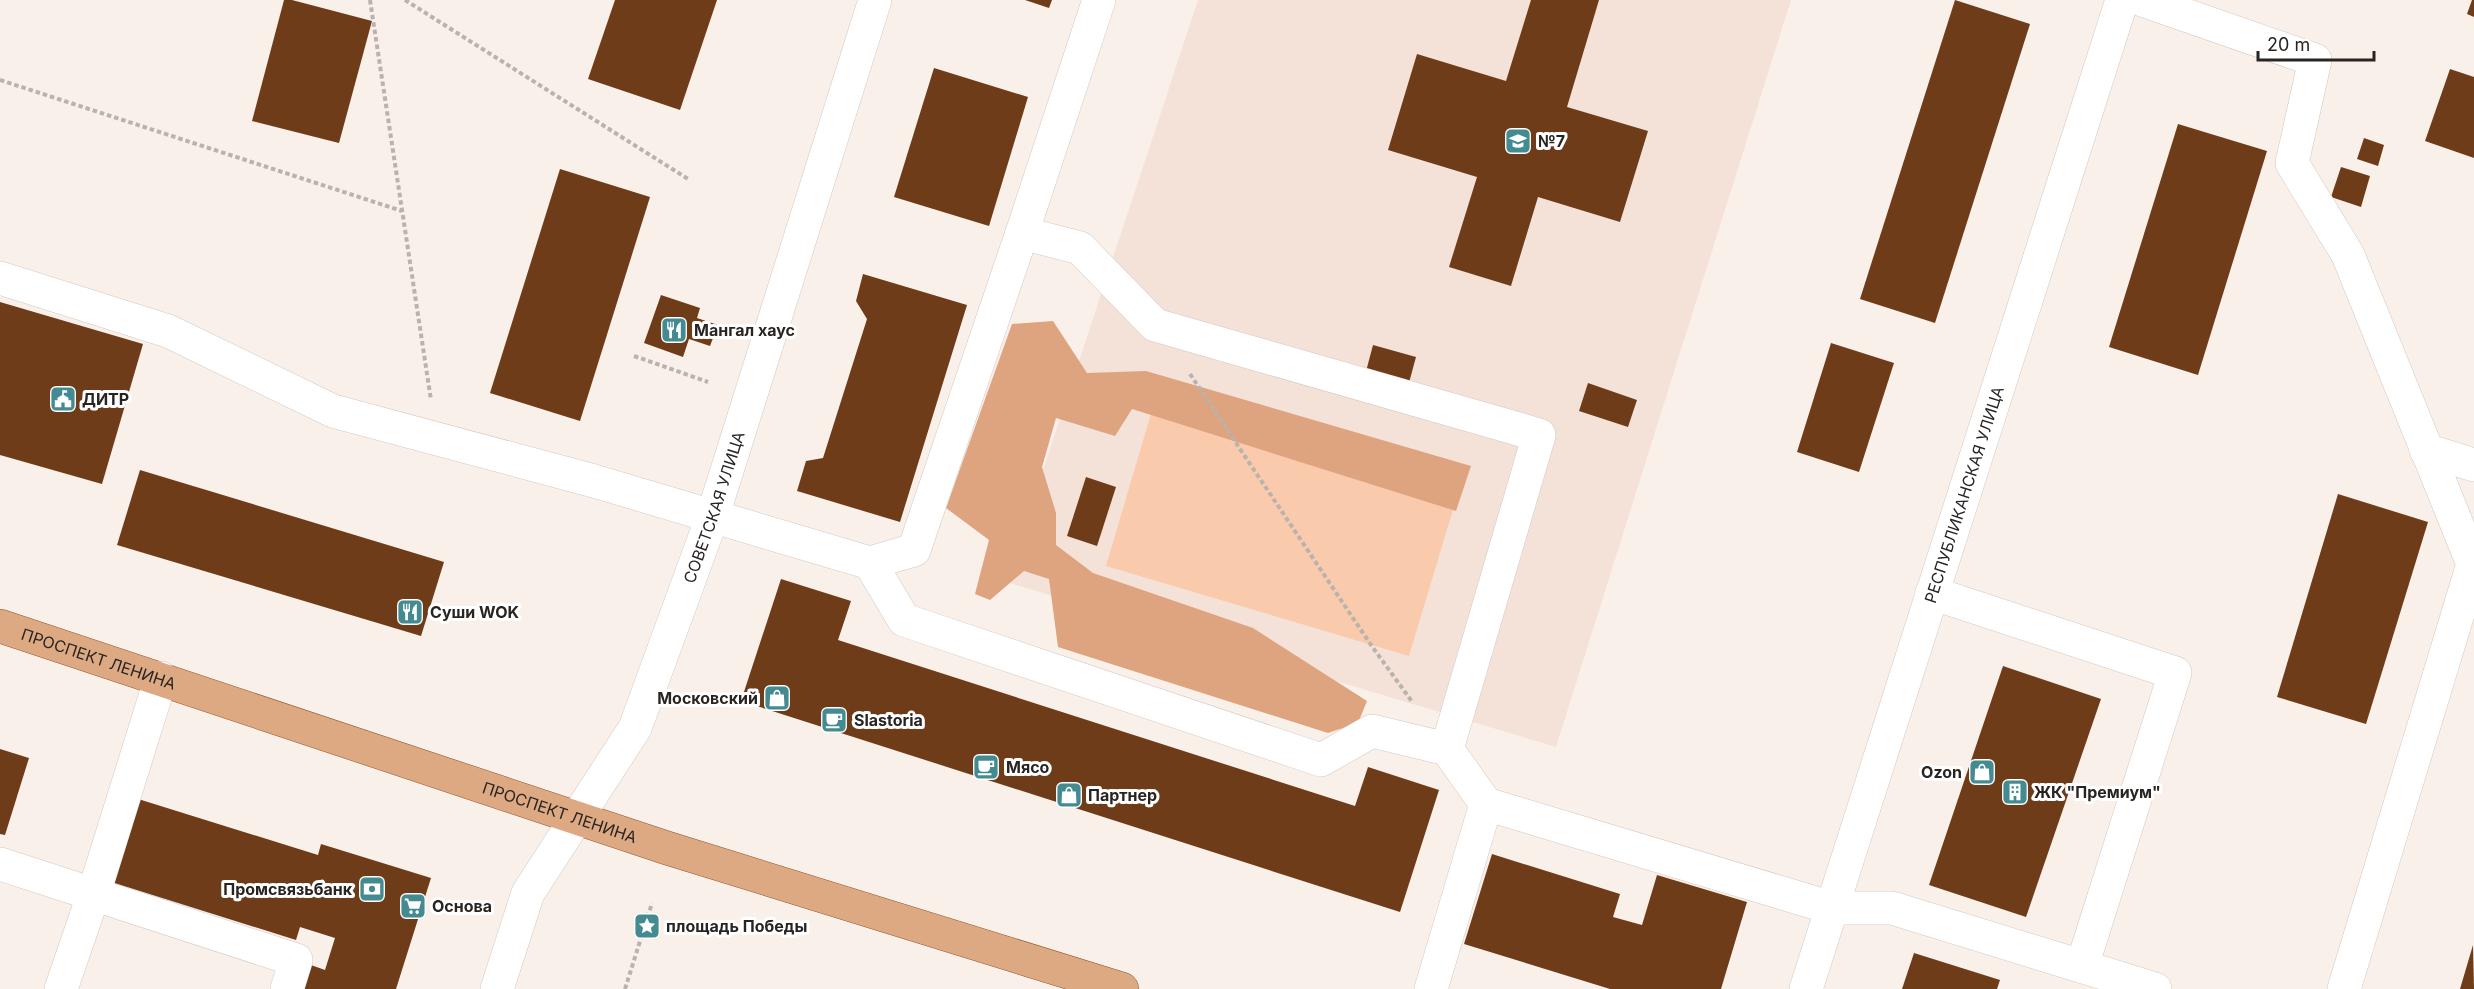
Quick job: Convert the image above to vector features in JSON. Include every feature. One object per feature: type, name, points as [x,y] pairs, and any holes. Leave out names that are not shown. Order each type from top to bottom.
[{"type":"main road","name":"ПРОСПЕКТ ЛЕНИНА","points":[[0,626],[161,678],[483,788],[1122,989]]},
{"type":"street","name":"СОВЕТСКАЯ УЛИЦА","points":[[497,989],[528,893],[635,728],[713,515],[875,0]]},
{"type":"street","points":[[0,278],[168,331],[333,411],[713,515],[870,563],[914,550],[1099,0]]},
{"type":"street","name":"РЕСПУБЛИКАНСКАЯ УЛИЦА","points":[[1806,989],[2122,0]]},
{"type":"street","points":[[2142,0],[2315,60],[2292,163],[2348,255],[2473,564],[2344,989]]},
{"type":"street","points":[[1022,233],[1080,248],[1155,325],[1539,435],[1447,749]]},
{"type":"street","points":[[2426,450],[2474,465]]},
{"type":"street","points":[[870,563],[904,620],[1321,760],[1372,731],[1447,749],[1486,804],[1832,908],[1892,908],[2155,989]]},
{"type":"street","points":[[1932,593],[2175,673],[2082,966]]},
{"type":"street","points":[[62,989],[161,678]]},
{"type":"street","points":[[1431,989],[1486,804]]},
{"type":"street","points":[[0,864],[296,960],[287,989]]},
{"type":"path","points":[[370,0],[436,439]]},
{"type":"path","points":[[405,0],[688,179]]},
{"type":"path","points":[[0,80],[402,211]]},
{"type":"path","points":[[634,356],[708,382]]},
{"type":"path","points":[[1188,370],[1371,645],[1447,749]]},
{"type":"path","points":[[625,989],[652,903]]},
{"type":"shaded area","points":[[1198,0],[1791,0],[1556,747],[1006,582]]},
{"type":"shaded area","points":[[1053,321],[1087,373],[1146,371],[1471,466],[1456,511],[1132,409],[1115,436],[1056,418],[1042,467],[1056,513],[1056,545],[1093,573],[1253,628],[1367,701],[1358,723],[1328,733],[1058,647],[1049,579],[1024,571],[990,600],[975,594],[989,540],[946,508],[1012,324]]},
{"type":"shaded area","points":[[1160,383],[1464,473],[1409,656],[1106,566]]},
{"type":"building","points":[[284,0],[292,0],[372,21],[339,143],[252,121]]},
{"type":"building","points":[[615,0],[717,0],[680,110],[588,79]]},
{"type":"building","points":[[1025,0],[1052,0],[1049,8]]},
{"type":"building","name":"№7","points":[[1531,0],[1599,0],[1567,107],[1648,131],[1620,222],[1538,197],[1511,286],[1449,267],[1477,177],[1388,150],[1417,54],[1506,81]]},
{"type":"building","points":[[1955,0],[2030,24],[1935,323],[1860,299]]},
{"type":"building","points":[[2474,0],[2474,17],[2467,14]]},
{"type":"building","points":[[934,68],[1028,97],[989,226],[894,197]]},
{"type":"building","points":[[2450,69],[2474,77],[2474,158],[2425,141]]},
{"type":"building","points":[[2178,124],[2267,151],[2198,375],[2109,347]]},
{"type":"building","points":[[2364,138],[2384,145],[2378,166],[2357,159]]},
{"type":"building","points":[[2341,167],[2370,176],[2361,207],[2331,197]]},
{"type":"building","points":[[560,169],[650,197],[580,421],[490,393]]},
{"type":"building","points":[[863,274],[967,305],[900,522],[797,491],[806,461],[823,458],[867,319],[856,301]]},
{"type":"building","points":[[661,295],[700,308],[697,318],[718,325],[710,346],[689,339],[683,357],[644,343]]},
{"type":"building","name":"ДИТР","points":[[0,302],[143,344],[102,484],[0,455]]},
{"type":"building","points":[[1831,343],[1894,363],[1859,472],[1797,452]]},
{"type":"building","points":[[1373,345],[1416,357],[1407,390],[1364,379]]},
{"type":"building","points":[[1588,383],[1637,400],[1628,427],[1579,411]]},
{"type":"building","points":[[140,470],[444,562],[421,636],[117,545]]},
{"type":"building","points":[[1086,477],[1116,487],[1097,546],[1067,536]]},
{"type":"building","points":[[2338,494],[2428,522],[2366,724],[2277,697]]},
{"type":"building","points":[[781,579],[851,601],[838,640],[1355,806],[1368,767],[1439,790],[1400,912],[741,701]]},
{"type":"building","name":"ЖК \"Премиум\"","points":[[2003,666],[2101,699],[2026,917],[1929,885]]},
{"type":"building","points":[[0,749],[29,758],[5,835],[0,834]]},
{"type":"building","points":[[135,798],[318,855],[321,844],[431,878],[396,989],[300,989],[308,964],[325,970],[335,938],[300,927],[296,940],[108,881]]},
{"type":"building","points":[[1492,854],[1620,894],[1613,917],[1642,925],[1657,875],[1747,902],[1721,989],[1610,989],[1464,944]]},
{"type":"building","points":[[2473,945],[2474,989],[2460,989]]},
{"type":"building","points":[[1914,953],[2000,980],[1997,989],[1902,989]]},
{"type":"place","name":"№7","points":[[1518,141]]},
{"type":"place","name":"Мангал хаус","points":[[674,330]]},
{"type":"place","name":"ДИТР","points":[[63,399]]},
{"type":"place","name":"Суши WOK","points":[[410,612]]},
{"type":"place","name":"Московский","points":[[777,698]]},
{"type":"place","name":"Slastoria","points":[[834,720]]},
{"type":"place","name":"Мясо","points":[[986,767]]},
{"type":"place","name":"Ozon","points":[[1982,772]]},
{"type":"place","name":"ЖК \"Премиум\"","points":[[2015,792]]},
{"type":"place","name":"Партнер","points":[[1069,795]]},
{"type":"place","name":"Промсвязьбанк","points":[[372,889]]},
{"type":"place","name":"Основа","points":[[413,906]]},
{"type":"place","name":"площадь Победы","points":[[647,926]]}]
